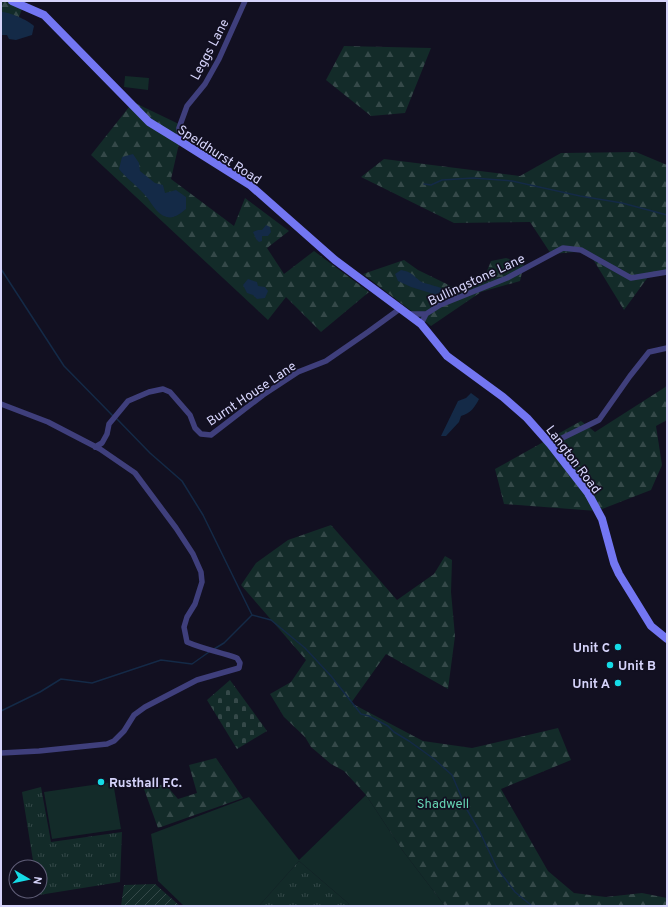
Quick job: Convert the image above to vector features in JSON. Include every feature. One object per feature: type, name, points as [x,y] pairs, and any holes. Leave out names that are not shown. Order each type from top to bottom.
[{"type":"street","name":"Speldhurst Road","points":[[12,1],[44,15],[149,122],[250,185],[335,260],[421,324]]},
{"type":"street","name":"Leggs Lane","points":[[180,141],[179,128],[187,106],[205,84],[219,59],[245,1]]},
{"type":"street","points":[[164,132],[179,128]]},
{"type":"street","name":"Bullingstone Lane","points":[[421,324],[426,314],[440,305],[507,278],[563,248],[581,250],[631,278],[667,272]]},
{"type":"street","name":"Burnt House Lane","points":[[95,447],[102,443],[109,424],[128,401],[149,392],[163,389],[170,392],[190,415],[195,428],[201,434],[211,435],[263,395],[298,372],[326,361],[401,308]]},
{"type":"street","name":"Bullingstone Lane","points":[[409,314],[426,314]]},
{"type":"street","name":"Langton Road","points":[[421,324],[447,356],[503,397],[520,412],[550,444],[588,493],[602,519],[614,563],[625,584],[651,626],[667,639]]},
{"type":"street","points":[[550,444],[599,420],[649,352],[667,348]]},
{"type":"street","points":[[1,404],[48,422],[95,447],[135,473],[172,522],[193,554],[201,572],[202,582],[195,604],[186,618],[184,627],[187,642],[202,648],[225,653],[237,658],[240,663],[239,668],[198,680],[145,707],[134,715],[128,722],[124,731],[114,741],[107,744],[39,751],[1,753]]},
{"type":"green space","points":[[1,1],[25,1],[19,17],[1,12]]},
{"type":"green space","points":[[344,46],[431,48],[405,113],[371,116],[326,80]]},
{"type":"green space","points":[[125,76],[149,78],[148,90],[124,87]]},
{"type":"green space","points":[[133,102],[183,126],[171,179],[234,226],[245,198],[289,231],[267,248],[284,274],[314,251],[369,292],[321,332],[286,297],[268,320],[91,155]]},
{"type":"green space","points":[[636,152],[667,165],[667,270],[648,277],[624,310],[588,251],[551,254],[530,222],[454,223],[361,177],[384,159],[520,176],[561,153]]},
{"type":"green space","points":[[506,258],[524,264],[520,281],[481,292],[431,326],[363,274],[404,260],[418,270],[457,289],[485,276],[491,261]]},
{"type":"green space","points":[[667,386],[667,420],[656,426],[662,465],[651,490],[597,511],[504,504],[495,469],[581,421],[595,432]]},
{"type":"green space","name":"Shadwell","points":[[331,525],[397,600],[434,574],[445,556],[452,560],[451,592],[455,636],[448,689],[386,654],[351,703],[423,741],[472,748],[558,728],[571,760],[501,789],[548,871],[574,893],[606,897],[642,893],[667,898],[667,906],[445,906],[403,851],[366,795],[344,771],[331,764],[311,747],[305,737],[284,717],[270,694],[291,682],[306,660],[241,585],[256,563],[288,540]]},
{"type":"green space","points":[[230,680],[267,731],[237,749],[207,700]]},
{"type":"green space","points":[[216,758],[243,798],[158,828],[144,789],[165,784],[178,799],[197,793],[189,765]]},
{"type":"green space","points":[[113,782],[121,829],[52,839],[44,792]]},
{"type":"green space","points":[[41,787],[51,842],[122,832],[120,882],[48,894],[48,859],[33,859],[22,792]]},
{"type":"green space","points":[[366,795],[403,851],[445,906],[348,906],[349,904],[299,861],[259,906],[184,906],[158,881],[151,834],[249,797],[299,860]]},
{"type":"green space","points":[[299,861],[349,904],[348,906],[259,906]]},
{"type":"green space","points":[[155,884],[180,906],[121,906],[124,885]]},
{"type":"water","points":[[1,12],[23,19],[34,26],[32,35],[16,40],[9,39],[7,35],[1,35]]},
{"type":"water","points":[[133,154],[139,163],[140,171],[155,183],[163,185],[165,193],[176,190],[186,197],[186,209],[172,217],[167,217],[156,210],[146,196],[119,169],[122,157]]},
{"type":"water","points":[[266,225],[270,227],[271,232],[268,236],[262,236],[262,241],[259,242],[253,232],[262,230]]},
{"type":"water","points":[[401,270],[409,272],[424,283],[443,289],[440,296],[411,287],[398,281],[395,274]]},
{"type":"water","points":[[248,279],[257,282],[258,286],[265,287],[268,291],[265,298],[257,299],[253,295],[247,293],[243,285]]},
{"type":"water","points":[[471,393],[479,399],[474,407],[461,416],[459,422],[446,436],[441,436],[458,401],[466,398]]},
{"type":"waterway","points":[[424,184],[431,185],[442,180],[473,178],[512,181],[580,196],[622,203],[667,215]]},
{"type":"waterway","points":[[1,269],[64,366],[113,416]]},
{"type":"waterway","points":[[116,418],[150,453],[182,481],[203,515],[252,615],[224,643],[214,649]]},
{"type":"waterway","points":[[252,615],[271,620],[305,648],[331,676],[361,714],[369,716],[388,726],[394,732],[434,759],[452,775],[466,808],[479,830],[497,868],[515,892],[532,906]]},
{"type":"waterway","points":[[1,711],[40,692],[61,679],[92,683],[161,660],[192,664],[209,652]]},
{"type":"place","name":"Unit C","points":[[618,647]]},
{"type":"place","name":"Unit B","points":[[610,665]]},
{"type":"place","name":"Unit A","points":[[618,683]]},
{"type":"place","name":"Rusthall F.C.","points":[[101,782]]}]
